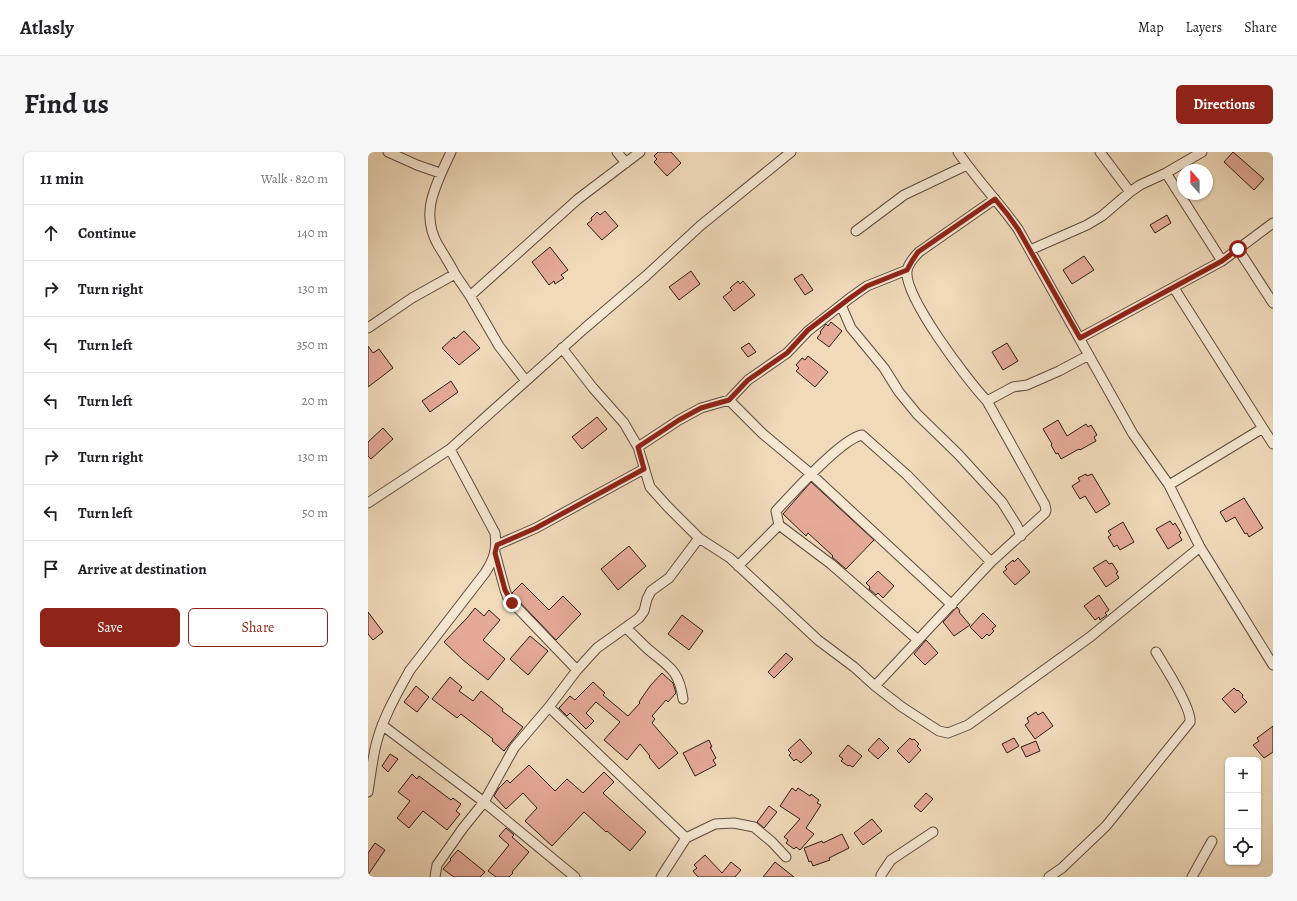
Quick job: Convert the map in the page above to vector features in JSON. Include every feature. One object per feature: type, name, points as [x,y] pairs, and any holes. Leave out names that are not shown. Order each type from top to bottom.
[{"type":"street","points":[[388,152],[417,166],[440,173]]},
{"type":"street","points":[[451,152],[440,173],[431,200],[431,229],[438,244],[499,346],[526,380]]},
{"type":"street","points":[[617,152],[626,163]]},
{"type":"street","points":[[470,296],[578,199],[640,152]]},
{"type":"street","points":[[368,503],[450,449],[562,348],[647,275],[700,226],[791,152]]},
{"type":"street","points":[[958,152],[966,165],[1008,215],[1030,250],[1133,434],[1169,485],[1200,547],[1273,665]]},
{"type":"street","points":[[1100,152],[1130,192]]},
{"type":"street","points":[[1030,250],[1087,225],[1102,216],[1140,185],[1166,173],[1202,152]]},
{"type":"street","points":[[856,230],[904,195],[966,165]]},
{"type":"street","points":[[1166,173],[1222,261]]},
{"type":"street","points":[[638,447],[679,420],[701,408],[729,400],[748,380],[787,353],[808,330],[841,304],[867,286],[907,270],[918,252],[995,199]]},
{"type":"street","points":[[1080,338],[1222,261],[1273,224]]},
{"type":"street","points":[[1238,249],[1273,303]]},
{"type":"street","points":[[875,686],[991,562],[1045,513],[1046,507],[987,401],[967,378],[939,338],[912,293],[907,270]]},
{"type":"street","points":[[368,328],[412,298],[456,274]]},
{"type":"street","points":[[1174,288],[1273,444]]},
{"type":"street","points":[[841,304],[851,328],[884,368],[899,392],[917,414],[958,454],[1002,502],[1017,526],[1020,536]]},
{"type":"street","points":[[562,348],[593,388],[624,423],[638,447],[650,487],[698,538],[730,558],[818,640],[854,667],[875,686],[902,707],[939,731],[948,733],[968,725],[1090,637],[1200,547]]},
{"type":"street","points":[[987,401],[1013,387],[1027,385],[1059,371],[1089,355]]},
{"type":"street","points":[[729,400],[764,434],[811,474],[952,604]]},
{"type":"street","points":[[1169,485],[1262,428]]},
{"type":"street","points":[[918,640],[831,564],[779,525],[776,511],[811,474],[841,447],[856,436],[862,435],[907,475],[991,562]]},
{"type":"street","points":[[450,449],[495,533],[496,549],[508,598],[577,670]]},
{"type":"street","points":[[368,792],[375,748],[382,726],[400,687],[410,670],[485,574],[491,564],[496,549],[644,469]]},
{"type":"street","points":[[738,566],[779,525]]},
{"type":"street","points":[[436,877],[437,865],[463,828],[484,802],[514,748],[549,707],[577,670],[597,648],[639,618],[644,611],[651,591],[669,578],[698,538]]},
{"type":"street","points":[[626,628],[648,649],[666,662],[681,685],[683,699]]},
{"type":"street","points":[[1049,877],[1062,868],[1106,826],[1190,722],[1191,717],[1183,700],[1156,652]]},
{"type":"street","points":[[549,707],[686,838]]},
{"type":"street","points":[[382,726],[484,802],[575,877]]},
{"type":"street","points":[[661,877],[686,838],[715,824],[734,823],[754,827],[772,842],[786,857]]},
{"type":"street","points":[[881,877],[891,860],[933,832]]},
{"type":"street","points":[[1192,877],[1212,840]]},
{"type":"building","points":[[658,152],[671,152],[681,163],[667,176],[654,162],[657,159],[654,156]]},
{"type":"building","points":[[1233,152],[1264,179],[1254,190],[1224,162]]},
{"type":"building","points":[[605,211],[618,226],[602,240],[587,224],[592,220],[591,218],[597,212],[600,215]]},
{"type":"building","points":[[1167,215],[1171,223],[1155,233],[1150,225]]},
{"type":"building","points":[[550,247],[568,270],[561,275],[564,278],[555,284],[554,281],[549,285],[532,262]]},
{"type":"building","points":[[1084,256],[1094,270],[1072,284],[1063,270]]},
{"type":"building","points":[[691,271],[700,284],[679,300],[669,287]]},
{"type":"building","points":[[802,274],[813,290],[805,295],[794,279]]},
{"type":"building","points":[[738,281],[740,284],[743,281],[755,295],[734,311],[723,297],[732,290],[730,288]]},
{"type":"building","points":[[831,322],[842,331],[829,347],[817,338],[826,324],[828,326]]},
{"type":"building","points":[[464,331],[480,348],[459,365],[442,348],[454,337],[455,339]]},
{"type":"building","points":[[749,343],[756,352],[748,357],[741,348]]},
{"type":"building","points":[[1007,343],[1018,361],[1003,370],[992,352]]},
{"type":"building","points":[[368,346],[373,353],[379,349],[393,368],[368,387]]},
{"type":"building","points":[[808,356],[828,372],[815,387],[796,371],[799,368],[796,365],[802,358],[805,360]]},
{"type":"building","points":[[451,381],[458,392],[430,412],[422,401]]},
{"type":"building","points":[[597,417],[607,429],[582,449],[572,437]]},
{"type":"building","points":[[1058,420],[1067,436],[1086,424],[1088,427],[1091,425],[1097,435],[1094,437],[1096,441],[1061,459],[1058,453],[1056,454],[1043,429]]},
{"type":"building","points":[[383,428],[393,439],[371,459],[368,456],[368,442]]},
{"type":"building","points":[[1086,474],[1087,476],[1092,474],[1110,504],[1096,513],[1085,496],[1080,499],[1072,486],[1080,481],[1078,478]]},
{"type":"building","points":[[811,482],[874,540],[846,569],[808,533],[806,536],[783,514]]},
{"type":"building","points":[[1244,498],[1263,528],[1249,537],[1247,533],[1245,534],[1235,517],[1226,522],[1220,512]]},
{"type":"building","points":[[1170,521],[1173,525],[1175,523],[1181,533],[1179,535],[1182,540],[1168,549],[1156,529]]},
{"type":"building","points":[[1123,522],[1134,542],[1120,550],[1117,545],[1114,547],[1108,537],[1111,535],[1108,531]]},
{"type":"building","points":[[629,546],[646,566],[618,590],[601,569]]},
{"type":"building","points":[[1018,558],[1030,572],[1015,585],[1003,572],[1007,569],[1005,567],[1013,560],[1014,562]]},
{"type":"building","points":[[1106,560],[1109,564],[1112,563],[1118,572],[1116,573],[1119,578],[1106,587],[1093,568]]},
{"type":"building","points":[[878,571],[894,586],[883,598],[878,593],[876,595],[869,589],[870,587],[866,583]]},
{"type":"building","points":[[522,583],[549,610],[563,596],[581,614],[556,640],[513,595],[512,593]]},
{"type":"building","points":[[1099,595],[1109,610],[1105,613],[1107,615],[1100,620],[1099,617],[1095,620],[1084,606]]},
{"type":"building","points":[[957,607],[960,611],[959,612],[970,625],[954,636],[943,622]]},
{"type":"building","points":[[475,608],[484,616],[489,610],[500,620],[483,640],[505,659],[488,680],[463,660],[444,642]]},
{"type":"building","points":[[368,612],[383,632],[373,640],[368,634]]},
{"type":"building","points":[[983,613],[996,626],[992,629],[994,631],[989,636],[987,634],[982,639],[970,627]]},
{"type":"building","points":[[682,615],[703,631],[689,650],[668,634]]},
{"type":"building","points":[[530,636],[548,651],[528,675],[510,659]]},
{"type":"building","points":[[926,640],[938,653],[925,665],[914,654]]},
{"type":"building","points":[[786,653],[793,659],[774,678],[768,672]]},
{"type":"building","points":[[662,673],[673,683],[676,693],[668,702],[666,700],[652,716],[655,719],[652,723],[678,753],[659,769],[640,744],[627,760],[604,740],[620,722],[596,702],[586,713],[594,721],[586,729],[570,713],[567,716],[559,708],[570,696],[575,700],[593,682],[605,693],[603,695],[628,716],[640,703],[639,702],[650,686]]},
{"type":"building","points":[[450,677],[462,687],[459,691],[473,701],[481,691],[503,709],[502,711],[523,727],[504,751],[492,741],[493,739],[461,714],[457,718],[432,699]]},
{"type":"building","points":[[416,686],[429,697],[417,712],[404,702]]},
{"type":"building","points":[[1234,688],[1243,695],[1242,697],[1247,702],[1235,713],[1222,699]]},
{"type":"building","points":[[1036,712],[1038,715],[1043,712],[1053,726],[1035,739],[1025,725],[1029,722],[1027,718]]},
{"type":"building","points":[[1273,726],[1273,752],[1264,758],[1253,745],[1259,741],[1257,738]]},
{"type":"building","points":[[879,738],[889,748],[878,759],[868,750]]},
{"type":"building","points":[[910,738],[912,740],[914,739],[919,744],[917,746],[921,750],[909,763],[897,751]]},
{"type":"building","points":[[1014,738],[1019,746],[1007,753],[1002,744]]},
{"type":"building","points":[[800,739],[812,753],[801,763],[796,759],[794,761],[789,755],[791,753],[788,750]]},
{"type":"building","points":[[709,740],[712,747],[710,747],[716,758],[713,760],[716,765],[695,776],[683,753]]},
{"type":"building","points":[[1036,741],[1040,751],[1026,757],[1021,747]]},
{"type":"building","points":[[848,745],[862,756],[853,767],[848,766],[841,761],[843,759],[839,756]]},
{"type":"building","points":[[390,754],[398,759],[388,772],[382,766]]},
{"type":"building","points":[[529,765],[555,791],[567,779],[583,793],[604,772],[614,782],[603,793],[646,832],[630,851],[584,812],[552,846],[525,821],[537,808],[523,793],[506,809],[494,796],[498,789],[507,780],[510,783]]},
{"type":"building","points":[[412,774],[417,779],[419,776],[451,800],[453,798],[461,804],[456,811],[460,814],[447,830],[423,811],[409,828],[397,818],[410,801],[398,792]]},
{"type":"building","points":[[792,788],[796,791],[798,788],[810,796],[811,794],[819,800],[817,803],[821,805],[806,828],[814,834],[800,850],[796,847],[794,849],[786,843],[788,840],[784,837],[800,819],[780,806]]},
{"type":"building","points":[[926,793],[933,799],[921,812],[914,806]]},
{"type":"building","points":[[769,806],[777,812],[764,828],[757,822]]},
{"type":"building","points":[[872,819],[882,831],[863,845],[854,833]]},
{"type":"building","points":[[506,828],[514,835],[512,837],[529,852],[509,877],[496,877],[488,871],[509,845],[499,836]]},
{"type":"building","points":[[842,834],[849,848],[829,858],[830,860],[813,866],[811,861],[809,862],[804,848],[822,841],[823,843]]},
{"type":"building","points":[[375,843],[385,850],[368,875],[368,853]]},
{"type":"building","points":[[458,850],[485,872],[480,877],[454,877],[443,869]]},
{"type":"building","points":[[705,855],[722,873],[731,862],[741,870],[735,877],[698,877],[693,871],[697,868],[694,865]]},
{"type":"building","points":[[775,862],[794,877],[763,877]]},
{"type":"route","points":[[512,603],[505,590],[495,553],[497,545],[536,528],[644,469],[638,447],[679,420],[701,408],[729,400],[748,380],[787,353],[808,330],[850,298],[867,286],[907,270],[918,252],[995,199],[1018,229],[1080,338],[1222,261],[1238,249]]}]
